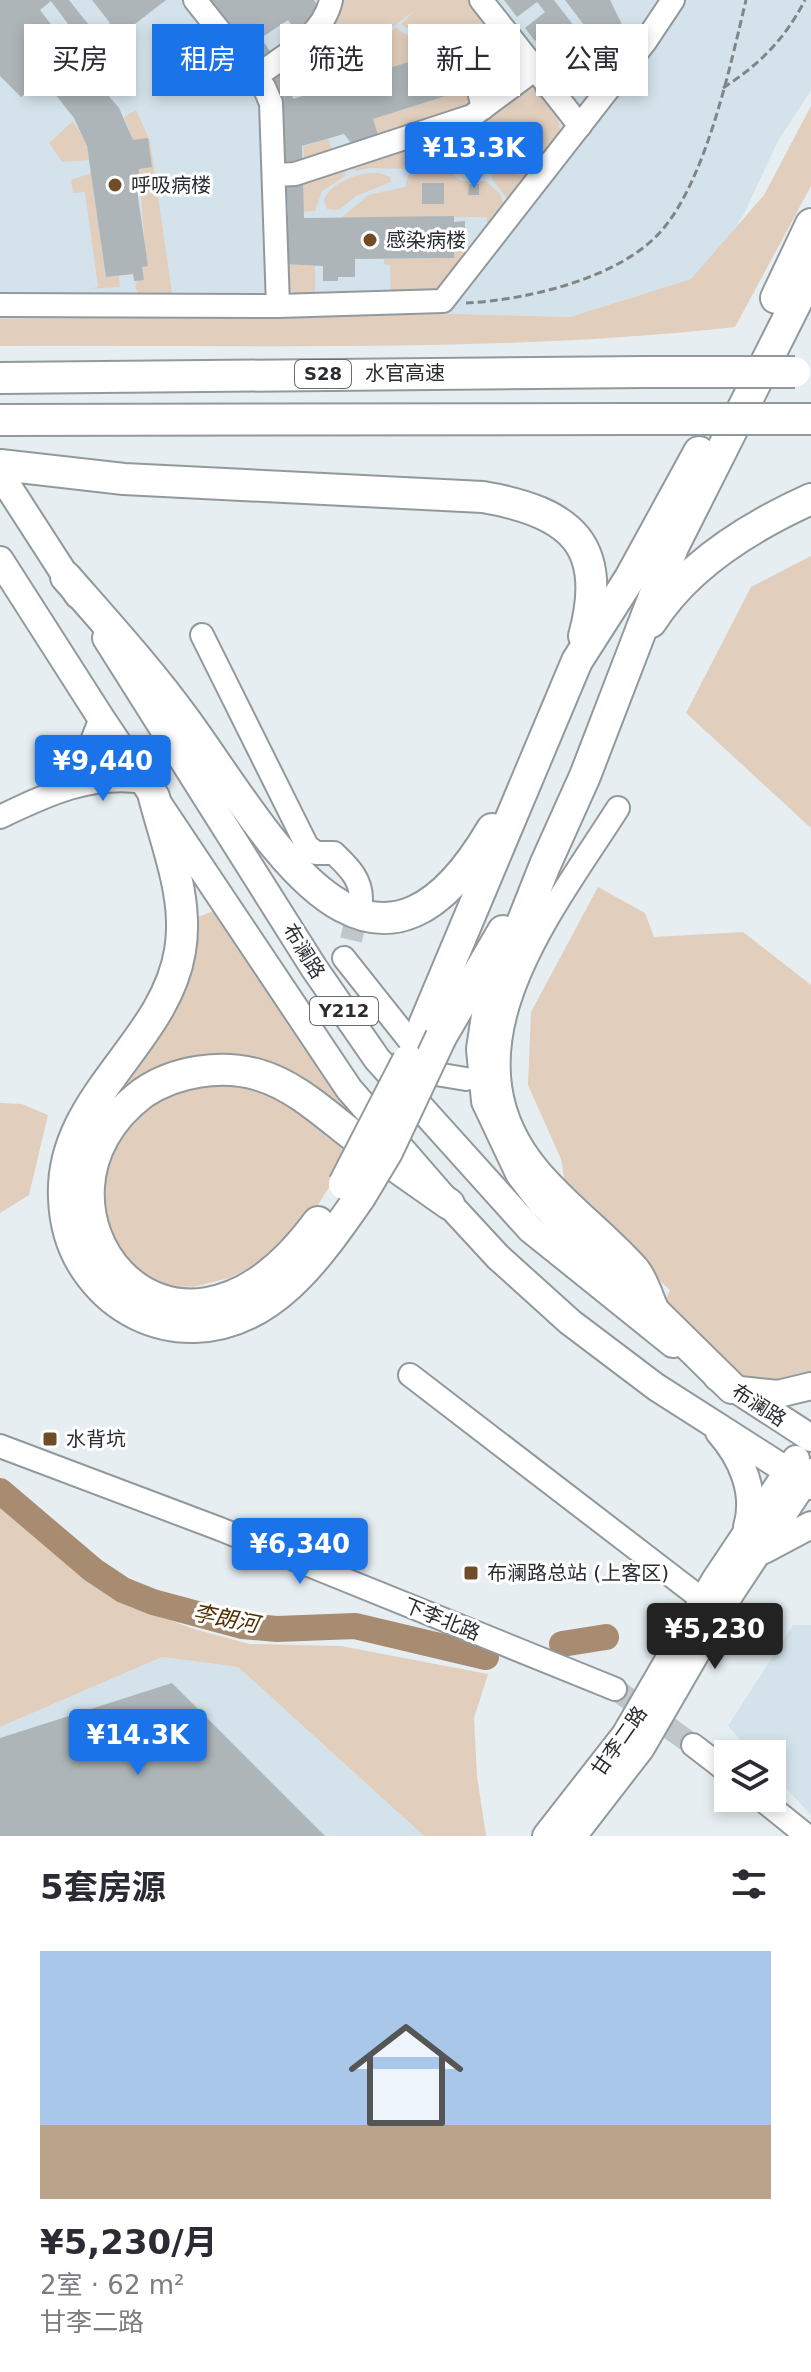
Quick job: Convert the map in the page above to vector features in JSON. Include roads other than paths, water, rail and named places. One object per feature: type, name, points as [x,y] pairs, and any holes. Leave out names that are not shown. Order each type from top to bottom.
[{"type":"highway","points":[[433,1031],[477,904],[577,661],[668,512],[811,224]]},
{"type":"highway","points":[[732,1388],[544,1203],[521,1173],[487,1101],[482,1076],[484,1027],[497,984],[585,776],[673,547],[811,273]]},
{"type":"highway","name":"水官高速","points":[[0,378],[803,372]]},
{"type":"highway","points":[[11,420],[811,419]]},
{"type":"highway","points":[[0,465],[124,479],[483,497],[539,510],[570,532],[588,557],[593,601],[577,661]]},
{"type":"highway","points":[[625,669],[656,615],[702,566],[728,544],[811,499]]},
{"type":"highway","points":[[66,577],[157,680],[282,854],[315,890],[337,907],[362,916],[384,918],[423,909],[438,899],[475,858],[536,755]]},
{"type":"highway","points":[[150,790],[182,907],[180,953],[169,989],[94,1099],[66,1157],[65,1225],[82,1265],[103,1292],[129,1311],[163,1325],[197,1327],[228,1322],[251,1312],[301,1276],[352,1191],[433,1031],[545,865]]},
{"type":"highway","points":[[352,1191],[271,1274],[237,1295],[204,1304],[166,1303],[138,1293],[117,1278],[97,1250],[85,1218],[82,1185],[88,1154],[101,1132],[125,1105],[154,1085],[189,1073],[224,1071],[259,1075],[293,1091],[449,1204]]},
{"type":"main road","name":"布澜路","points":[[0,474],[319,976],[377,1059],[530,1229],[622,1306],[732,1388],[811,1437]]},
{"type":"main road","name":"布澜路","points":[[0,560],[101,718],[349,1089],[449,1204],[498,1257],[570,1322],[656,1387],[804,1478]]},
{"type":"main road","points":[[732,1388],[754,1394],[778,1394],[811,1386]]},
{"type":"main road","points":[[711,1423],[728,1442],[748,1481],[751,1514],[749,1547],[774,1542],[811,1525]]},
{"type":"main road","name":"甘李二路","points":[[546,1836],[625,1735],[703,1600],[804,1478],[811,1437]]},
{"type":"main road","name":"甘李二路","points":[[573,1836],[648,1737],[749,1547]]},
{"type":"street","points":[[195,0],[214,24]]},
{"type":"street","points":[[264,70],[318,30],[328,15],[331,0]]},
{"type":"street","points":[[481,0],[580,126]]},
{"type":"street","points":[[0,305],[427,304],[448,297],[673,0]]},
{"type":"street","points":[[275,175],[295,174],[472,116],[534,70]]},
{"type":"street","points":[[483,108],[474,71],[534,70]]},
{"type":"street","points":[[264,92],[271,103],[278,306]]},
{"type":"street","points":[[202,635],[307,846],[316,853],[334,853],[360,884],[361,899]]},
{"type":"street","points":[[61,788],[88,751],[101,718]]},
{"type":"street","points":[[0,817],[61,788],[108,780],[150,790]]},
{"type":"street","points":[[618,808],[539,934],[509,997],[495,1074],[505,1105],[536,1167],[640,1270],[662,1318]]},
{"type":"street","points":[[319,976],[347,949],[436,1074],[466,1079]]},
{"type":"street","points":[[410,1375],[703,1600]]},
{"type":"street","name":"下李北路","points":[[0,1446],[220,1529],[615,1689]]},
{"type":"street","points":[[693,1745],[714,1761]]},
{"type":"street","points":[[777,1812],[807,1836]]},
{"type":"waterway","name":"李朗河","points":[[0,1491],[93,1570],[123,1590],[153,1602],[242,1626],[277,1629],[355,1626],[486,1657]]},
{"type":"waterway","name":"李朗河","points":[[562,1644],[606,1637]]},
{"type":"tunnel","points":[[351,940],[361,899]]},
{"type":"tunnel","points":[[615,1689],[693,1745]]},
{"type":"place","name":"呼吸病楼","points":[[115,185]]},
{"type":"place","name":"感染病楼","points":[[370,240]]},
{"type":"place","name":"水背坑","points":[[50,1439]]},
{"type":"place","name":"布澜路总站 (上客区)","points":[[471,1573]]}]
